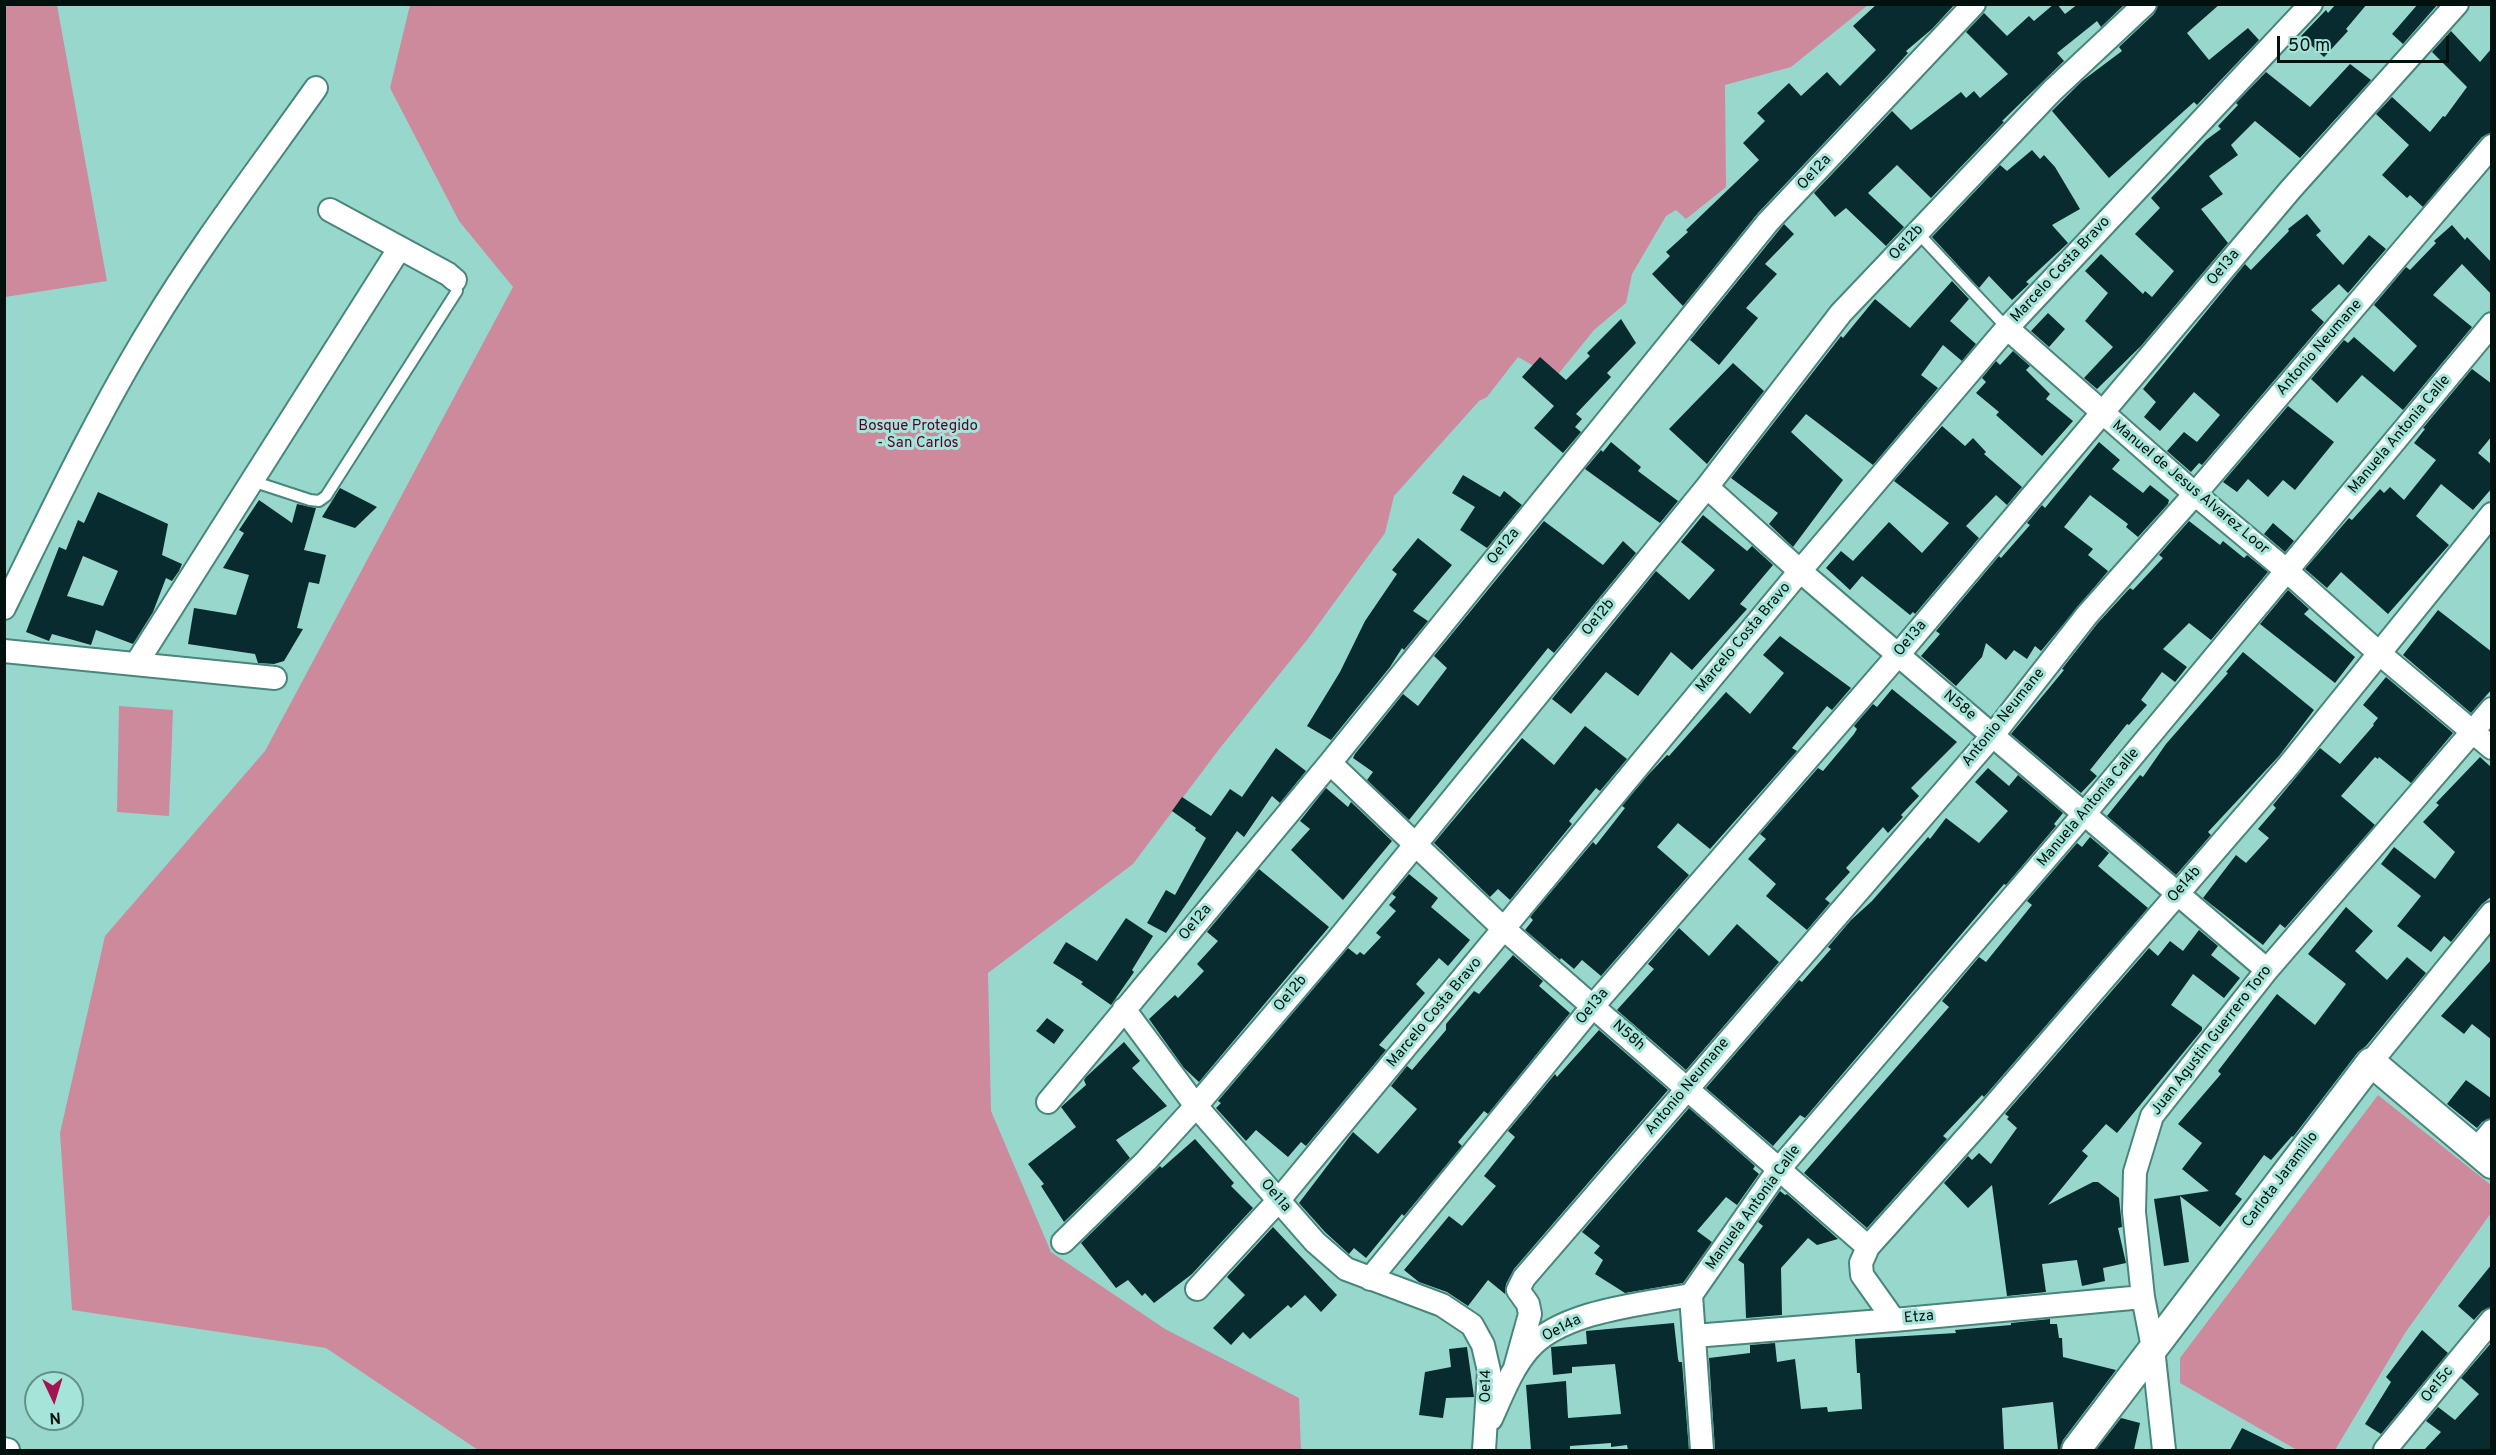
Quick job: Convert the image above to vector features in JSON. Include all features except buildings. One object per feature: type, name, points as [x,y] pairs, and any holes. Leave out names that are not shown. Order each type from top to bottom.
[{"type":"street","name":"Oe12a","points":[[1048,1102],[1330,763],[1768,222],[1974,4]]},
{"type":"street","name":"Oe12b","points":[[1063,1242],[1146,1161],[1336,942],[1707,487],[1841,313],[2052,91],[2145,4]]},
{"type":"street","name":"Marcelo Costa Bravo","points":[[1197,1289],[1278,1201],[1800,571],[2007,328],[2311,4]]},
{"type":"street","name":"Oe13a","points":[[1370,1279],[1593,1006],[1898,655],[2291,189],[2457,4]]},
{"type":"street","points":[[4,608],[102,411],[152,325],[207,242],[316,88]]},
{"type":"street","name":"Antonio Neumane","points":[[1515,1368],[1530,1314],[1528,1304],[1518,1290],[1524,1278],[1993,735],[2087,615],[2195,494],[2492,146]]},
{"type":"street","points":[[330,210],[448,274],[455,280]]},
{"type":"street","points":[[136,664],[399,249]]},
{"type":"street","name":"Manuela Antonia Calle","points":[[1691,1295],[1779,1169],[2085,813],[2492,324]]},
{"type":"street","name":"Manuel de Jesus Alvarez Loor","points":[[2007,328],[2195,494],[2492,748]]},
{"type":"street","name":"N58e","points":[[1707,487],[1800,571],[2267,970]]},
{"type":"street","name":"Oe14b","points":[[1868,1247],[1974,1129],[2289,765],[2492,514]]},
{"type":"street","points":[[4,651],[275,678]]},
{"type":"street","name":"Juan Agustin Guerrero Toro","points":[[2164,1450],[2153,1348],[2143,1297],[2134,1212],[2135,1172],[2152,1116],[2267,970],[2492,710]]},
{"type":"street","name":"N58h","points":[[1330,763],[1504,929],[1868,1247]]},
{"type":"street","name":"Carlota Jaramillo","points":[[2076,1450],[2372,1062],[2492,913]]},
{"type":"street","name":"Oe11a","points":[[1124,1009],[1196,1106],[1315,1242],[1346,1269],[1442,1305],[1472,1325]]},
{"type":"street","points":[[2372,1062],[2486,1148]]},
{"type":"street","points":[[1868,1247],[1861,1263],[1862,1275],[1894,1320]]},
{"type":"street","points":[[1691,1295],[1702,1450]]},
{"type":"street","name":"Oe14a","points":[[1484,1441],[1515,1368],[1530,1348],[1547,1333],[1577,1318],[1691,1295]]},
{"type":"street","name":"Etza","points":[[1694,1336],[2143,1297]]},
{"type":"street","name":"Oe15c","points":[[2385,1450],[2492,1320]]},
{"type":"street","name":"Oe14","points":[[1472,1325],[1483,1345],[1489,1371],[1484,1441]]},
{"type":"lane","name":"Manuel de Jesus Alvarez Loor","points":[[1917,232],[2007,328]]},
{"type":"lane","points":[[252,481],[310,500],[319,501],[326,496],[457,291],[455,280]]},
{"type":"green space","points":[[5,4],[57,5],[107,281],[5,297]]},
{"type":"green space","name":"Bosque Protegido - San Carlos","points":[[410,5],[1868,5],[1791,67],[1725,85],[1726,187],[1686,219],[1676,210],[1666,216],[1632,274],[1626,303],[1594,330],[1555,378],[1518,357],[1487,397],[1479,401],[1394,496],[1385,533],[1307,640],[1220,748],[1133,864],[988,973],[991,1111],[1051,1252],[1165,1329],[1299,1398],[1301,1450],[478,1450],[326,1348],[72,1310],[60,1133],[105,936],[265,751],[513,287],[459,221],[390,88]]},
{"type":"green space","points":[[119,706],[173,710],[169,816],[117,812]]},
{"type":"green space","points":[[2378,1095],[2491,1185],[2491,1213],[2405,1333],[2335,1450],[2297,1450],[2180,1383],[2180,1358]]}]
